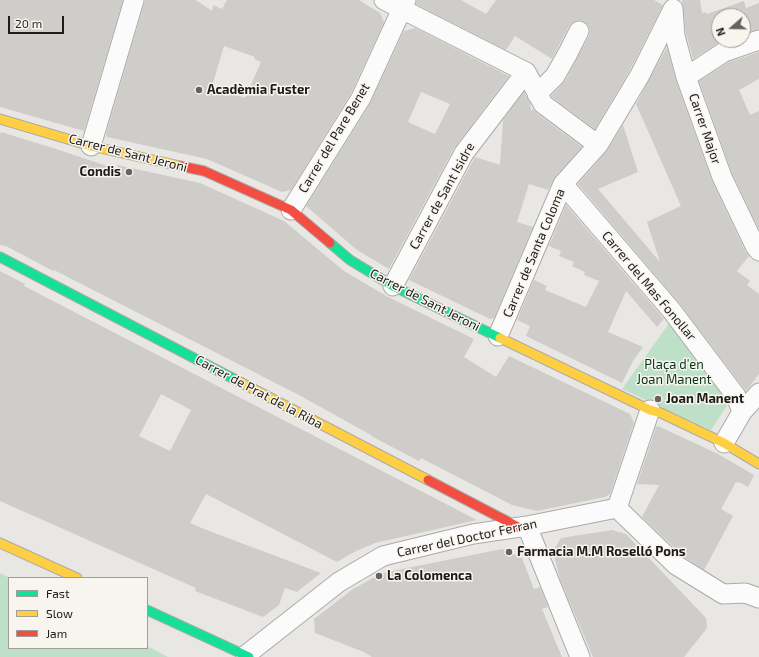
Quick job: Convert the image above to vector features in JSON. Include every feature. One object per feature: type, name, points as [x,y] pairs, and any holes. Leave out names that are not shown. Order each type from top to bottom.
[{"type":"street","points":[[92,146],[134,0]]},
{"type":"street","points":[[384,0],[403,5],[526,72],[543,104],[598,145]]},
{"type":"street","name":"Carrer Major","points":[[672,4],[675,36],[686,77],[722,177],[758,247]]},
{"type":"street","name":"Carrer de Santa Coloma","points":[[498,336],[563,184],[598,145],[640,75],[672,4]]},
{"type":"street","name":"Carrer del Pare Benet","points":[[291,210],[361,98],[403,5]]},
{"type":"street","points":[[537,94],[555,76],[579,32]]},
{"type":"street","points":[[686,77],[724,52],[759,40]]},
{"type":"street","name":"Carrer de Sant Isidre","points":[[393,286],[464,153],[526,72]]},
{"type":"street","name":"Carrer de Sant Jeroni","points":[[0,119],[92,146],[204,171],[291,210],[350,260],[393,286],[650,410],[661,413],[724,443],[759,464]]},
{"type":"street","name":"Carrer del Mas Fonollar","points":[[563,184],[672,311],[736,396],[742,412]]},
{"type":"street","name":"Carrer de Prat de la Riba","points":[[0,257],[522,526]]},
{"type":"street","points":[[724,443],[742,412],[759,393]]},
{"type":"street","points":[[650,410],[617,508],[676,565],[723,594],[745,593],[759,598]]},
{"type":"street","name":"Carrer del Doctor Ferran","points":[[247,656],[339,582],[383,556],[473,534],[617,508]]},
{"type":"street","points":[[522,526],[580,657]]},
{"type":"street","points":[[0,543],[75,577]]},
{"type":"street","points":[[148,610],[247,656]]},
{"type":"green space","name":"Plaça d'en Joan Manent","points":[[673,318],[732,398],[711,430],[622,389]]},
{"type":"green space","points":[[0,573],[8,577],[8,649],[148,649],[148,647],[168,657],[0,657]]},
{"type":"building","points":[[0,0],[123,0],[84,131],[0,107]]},
{"type":"building","points":[[145,0],[196,0],[212,11],[213,5],[222,9],[227,0],[359,0],[380,13],[384,22],[351,93],[291,190],[282,192],[207,159],[107,137],[106,134]],"holes":[[[224,46],[255,57],[254,59],[261,62],[245,98],[212,86]]]},
{"type":"building","points":[[417,0],[461,0],[486,14],[496,0],[654,0],[663,5],[630,70],[595,129],[551,96],[565,81],[589,36],[590,30],[584,21],[578,20],[569,26],[552,59],[515,36],[506,50],[416,4]]},
{"type":"building","points":[[682,0],[700,0],[702,13],[706,12],[707,14],[711,13],[711,47],[693,59],[686,34]]},
{"type":"building","points":[[744,1],[746,8],[724,8]]},
{"type":"building","points":[[759,3],[759,29],[751,32],[751,8],[746,8]]},
{"type":"building","points":[[415,28],[509,76],[454,148],[389,269],[357,250],[306,206],[370,104],[404,31]],"holes":[[[421,92],[450,104],[435,134],[408,122]]]},
{"type":"building","points":[[667,47],[676,81],[712,181],[745,251],[749,256],[737,271],[750,281],[747,285],[759,294],[759,374],[746,391],[680,304],[578,184],[606,152],[623,125],[638,172],[598,189],[660,262],[647,222],[681,206],[636,104]]},
{"type":"building","points":[[759,52],[759,79],[739,90],[750,115],[759,111],[759,229],[732,173],[699,81],[729,62]]},
{"type":"building","points":[[524,92],[530,103],[531,111],[533,109],[536,113],[582,147],[555,177],[548,190],[529,184],[517,222],[533,227],[494,318],[490,319],[409,280],[475,157],[500,165],[503,120]]},
{"type":"building","points":[[1,132],[119,170],[117,165],[200,183],[284,221],[344,271],[388,297],[474,339],[464,357],[496,377],[509,356],[630,414],[634,423],[610,494],[605,497],[537,511],[512,505],[421,458],[419,461],[297,394],[54,270],[53,271],[6,246],[0,245]]},
{"type":"building","points":[[566,205],[664,319],[657,327],[626,291],[608,332],[643,347],[633,361],[622,383],[526,336],[530,326],[517,320],[534,280],[547,286],[545,290],[586,307],[599,281],[584,275],[585,272],[572,266],[574,262],[559,256],[561,251],[549,246]]},
{"type":"building","points":[[0,271],[25,284],[24,286],[477,520],[375,543],[354,552],[337,562],[206,494],[190,523],[321,573],[297,592],[285,588],[279,605],[263,617],[195,591],[196,588],[0,501]],"holes":[[[161,394],[191,410],[170,451],[139,436]]]},
{"type":"building","points":[[658,426],[718,454],[754,475],[748,487],[736,482],[721,509],[733,516],[704,570],[683,556],[642,517],[659,485],[637,484],[656,427]]},
{"type":"building","points":[[612,530],[626,534],[706,618],[707,628],[684,657],[593,657],[560,579],[553,551],[561,538]]},
{"type":"building","points":[[502,549],[522,558],[534,589],[540,587],[548,607],[542,609],[562,657],[372,657],[364,652],[315,633],[314,619],[353,589],[373,578],[387,572]]},
{"type":"traffic: fast","points":[[330,243],[350,260],[393,286],[500,338]]},
{"type":"traffic: fast","points":[[0,257],[236,380]]},
{"type":"traffic: fast","points":[[148,610],[249,657]]},
{"type":"traffic: slow","points":[[0,119],[91,146],[180,166]]},
{"type":"traffic: slow","points":[[500,338],[650,410],[661,413],[724,443],[759,464]]},
{"type":"traffic: slow","points":[[236,380],[428,480]]},
{"type":"traffic: slow","points":[[0,543],[75,577]]},
{"type":"traffic: jam","points":[[180,166],[204,171],[291,210],[330,243]]},
{"type":"traffic: jam","points":[[428,480],[518,527]]},
{"type":"place","name":"Acadèmia Fuster","points":[[199,90]]},
{"type":"place","name":"Condis","points":[[129,172]]},
{"type":"place","name":"Joan Manent","points":[[658,399]]},
{"type":"place","name":"Farmacia M.M Roselló Pons","points":[[509,552]]},
{"type":"place","name":"La Colomenca","points":[[379,576]]}]
